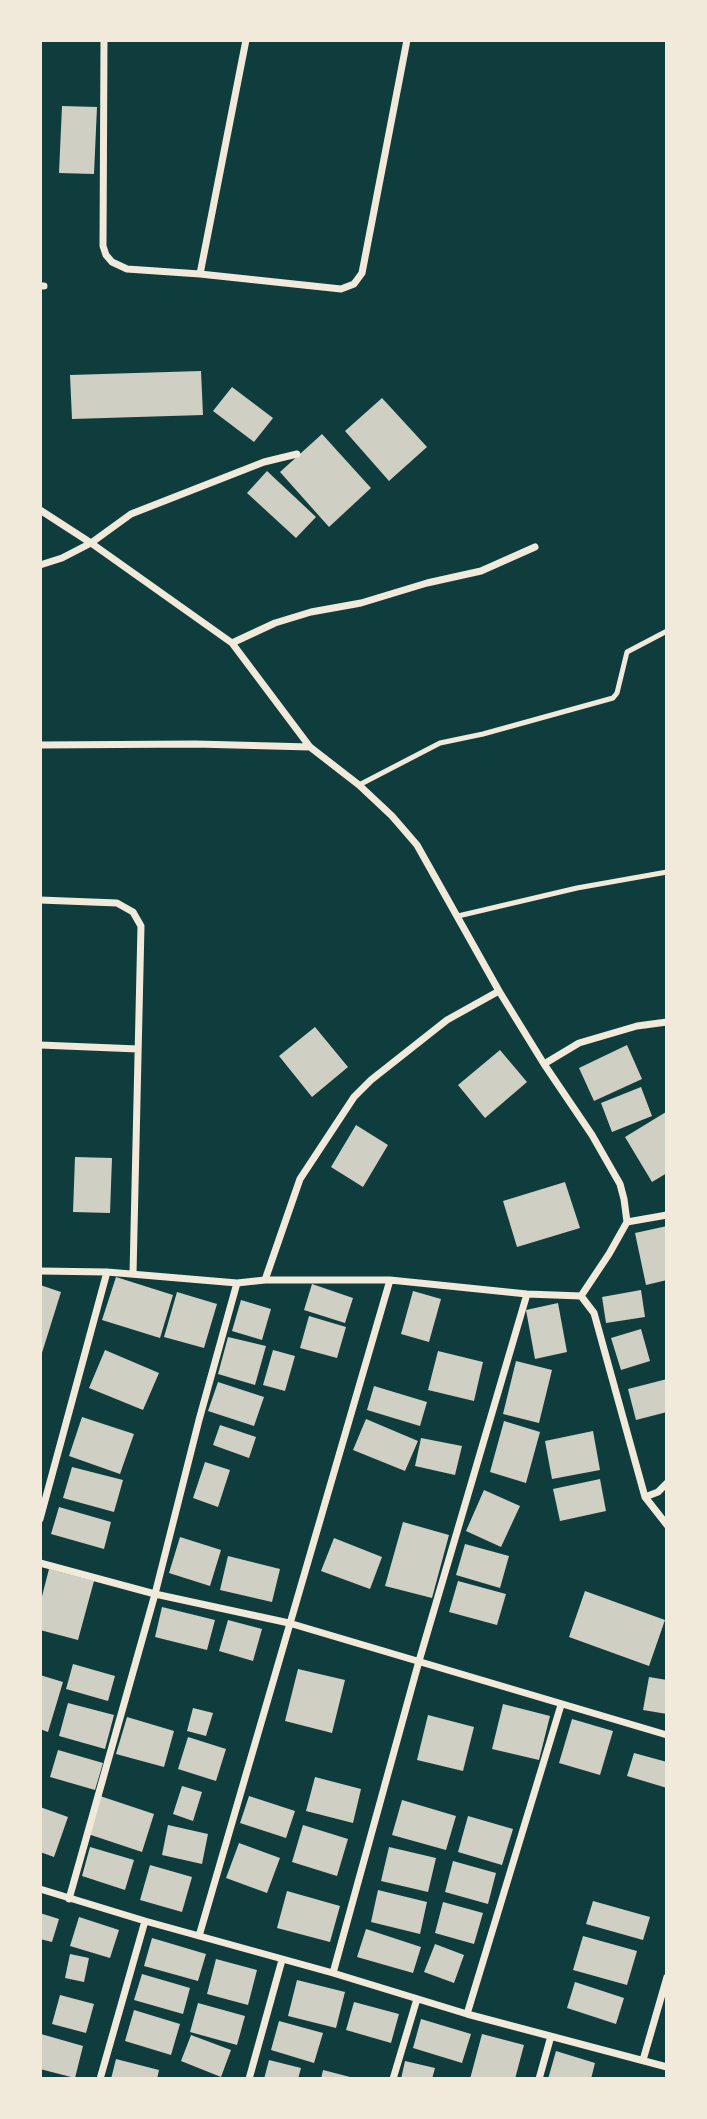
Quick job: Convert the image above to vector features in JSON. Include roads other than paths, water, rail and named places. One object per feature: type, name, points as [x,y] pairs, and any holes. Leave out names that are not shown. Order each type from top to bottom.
[{"type":"street","points":[[104,40],[103,246],[106,256],[127,269],[341,289],[349,287],[359,279],[365,260],[407,40]]},
{"type":"street","points":[[200,274],[246,40]]},
{"type":"street","points":[[40,565],[62,558],[91,543],[131,514],[264,462],[298,454]]},
{"type":"street","points":[[40,510],[232,643],[310,747],[359,785],[392,816],[417,845],[499,991],[592,1135],[620,1184],[627,1222],[581,1296]]},
{"type":"street","points":[[232,643],[275,623],[311,612],[361,603],[427,583],[481,571],[536,547]]},
{"type":"street","points":[[40,745],[196,744],[310,747]]},
{"type":"street","points":[[40,900],[117,902],[133,912],[141,926],[133,1274]]},
{"type":"street","points":[[265,1280],[300,1179],[354,1097],[371,1080],[447,1020],[499,991]]},
{"type":"street","points":[[544,1064],[579,1043],[638,1026],[667,1022]]},
{"type":"street","points":[[40,1045],[138,1049]]},
{"type":"street","points":[[627,1222],[667,1216]]},
{"type":"street","points":[[40,1271],[107,1272],[237,1283],[265,1280],[390,1280],[527,1294],[581,1296]]},
{"type":"street","points":[[40,1519],[107,1272]]},
{"type":"street","points":[[199,1936],[390,1280]]},
{"type":"street","points":[[69,1899],[155,1594],[237,1283]]},
{"type":"street","points":[[333,1973],[419,1661],[527,1294]]},
{"type":"street","points":[[581,1296],[594,1313],[645,1497],[667,1525]]},
{"type":"street","points":[[645,1497],[658,1492],[667,1482]]},
{"type":"street","points":[[40,1563],[155,1594],[289,1623],[667,1735]]},
{"type":"street","points":[[467,2014],[561,1705]]},
{"type":"street","points":[[40,1889],[467,2014],[667,2067]]},
{"type":"street","points":[[100,2079],[145,1921]]},
{"type":"street","points":[[249,2079],[282,1960]]},
{"type":"street","points":[[643,2060],[667,1977]]},
{"type":"street","points":[[393,2079],[416,1999]]},
{"type":"street","points":[[539,2079],[551,2036]]},
{"type":"lane","points":[[359,785],[440,743],[483,734],[612,698],[617,694],[627,652],[667,631]]},
{"type":"lane","points":[[458,916],[577,888],[667,872]]}]
